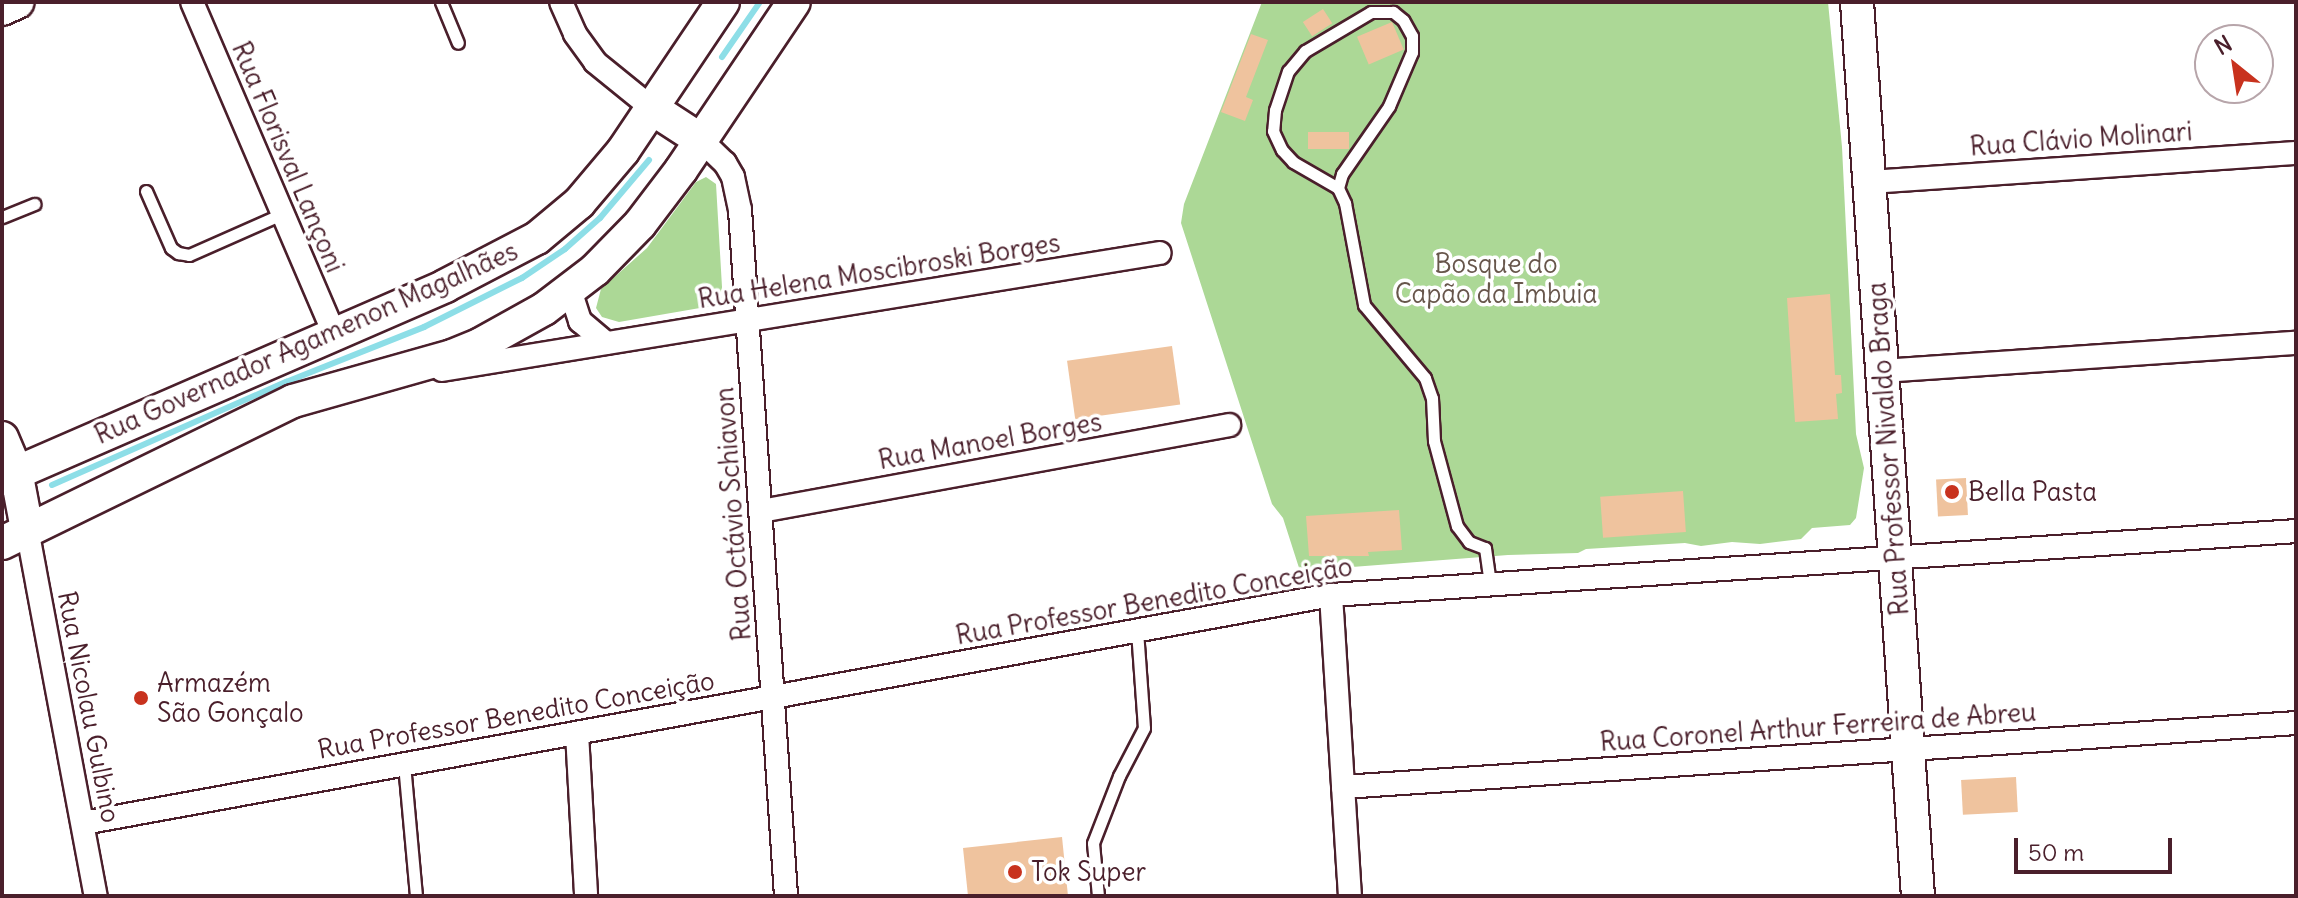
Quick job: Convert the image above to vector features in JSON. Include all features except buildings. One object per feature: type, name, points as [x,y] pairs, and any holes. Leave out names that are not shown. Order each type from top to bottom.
[{"type":"street","points":[[2,9],[18,2]]},
{"type":"street","name":"Rua Florisval Lançoni","points":[[192,2],[334,333]]},
{"type":"street","points":[[561,2],[575,34],[595,62],[653,109],[702,141]]},
{"type":"street","name":"Rua Governador Agamenon Magalhães","points":[[9,475],[484,268],[537,238],[579,203],[604,176],[653,109],[723,2]]},
{"type":"street","name":"Rua Governador Agamenon Magalhães","points":[[14,536],[263,415],[335,387],[418,366],[481,344],[570,290],[640,224],[702,141],[794,2]]},
{"type":"street","name":"Rua Professor Nivaldo Braga","points":[[1857,2],[1918,896]]},
{"type":"street","name":"Rua Octávio Schiavon","points":[[702,141],[725,163],[736,185],[748,320],[786,896]]},
{"type":"street","name":"Rua Clávio Molinari","points":[[1870,182],[2296,153]]},
{"type":"street","name":"Rua Helena Moscibroski Borges","points":[[335,387],[1160,253]]},
{"type":"street","points":[[570,290],[580,321],[606,343]]},
{"type":"street","points":[[1882,371],[2296,343]]},
{"type":"street","name":"Rua Manoel Borges","points":[[761,511],[1229,425]]},
{"type":"street","points":[[2,438],[9,475],[14,536]]},
{"type":"street","name":"Rua Professor Benedito Conceição","points":[[83,823],[1331,595],[2296,531]]},
{"type":"street","name":"Rua Nicolau Gulbino","points":[[14,536],[83,823],[96,896]]},
{"type":"street","points":[[1331,595],[1350,896]]},
{"type":"street","name":"Rua Coronel Arthur Ferreira de Abreu","points":[[1343,787],[2296,723]]},
{"type":"street","points":[[577,733],[586,896]]},
{"type":"lane","points":[[441,2],[458,43]]},
{"type":"lane","points":[[1338,188],[1342,174],[1389,106],[1412,52],[1412,36],[1403,20],[1393,12],[1371,12],[1305,51],[1288,71],[1275,110],[1273,131],[1282,150],[1293,162],[1338,188],[1345,203],[1364,305],[1425,378],[1432,398],[1434,441],[1457,526],[1469,542],[1485,548],[1490,585]]},
{"type":"lane","points":[[146,191],[171,248],[189,255],[282,214]]},
{"type":"lane","points":[[2,217],[34,204]]},
{"type":"lane","points":[[1098,896],[1093,843],[1119,776],[1144,728],[1137,631]]},
{"type":"lane","points":[[404,764],[416,896]]},
{"type":"green space","name":"Bosque do Capão da Imbuia","points":[[1262,2],[1828,2],[1842,147],[1856,434],[1864,468],[1856,518],[1850,525],[1812,528],[1801,539],[1760,544],[1732,542],[1701,546],[1685,543],[1300,571],[1283,518],[1272,504],[1181,223],[1184,204]]},
{"type":"green space","points":[[706,177],[716,184],[723,304],[619,322],[602,317],[596,308],[601,289],[647,248],[696,182]]},
{"type":"waterway","points":[[722,57],[760,2]]},
{"type":"waterway","points":[[52,485],[286,382],[424,327],[522,278],[565,249],[600,218],[649,160]]},
{"type":"place","name":"Bella Pasta","points":[[1952,492]]},
{"type":"place","name":"Armazém São Gonçalo","points":[[141,698]]},
{"type":"place","name":"Tok Super","points":[[1015,872]]}]
